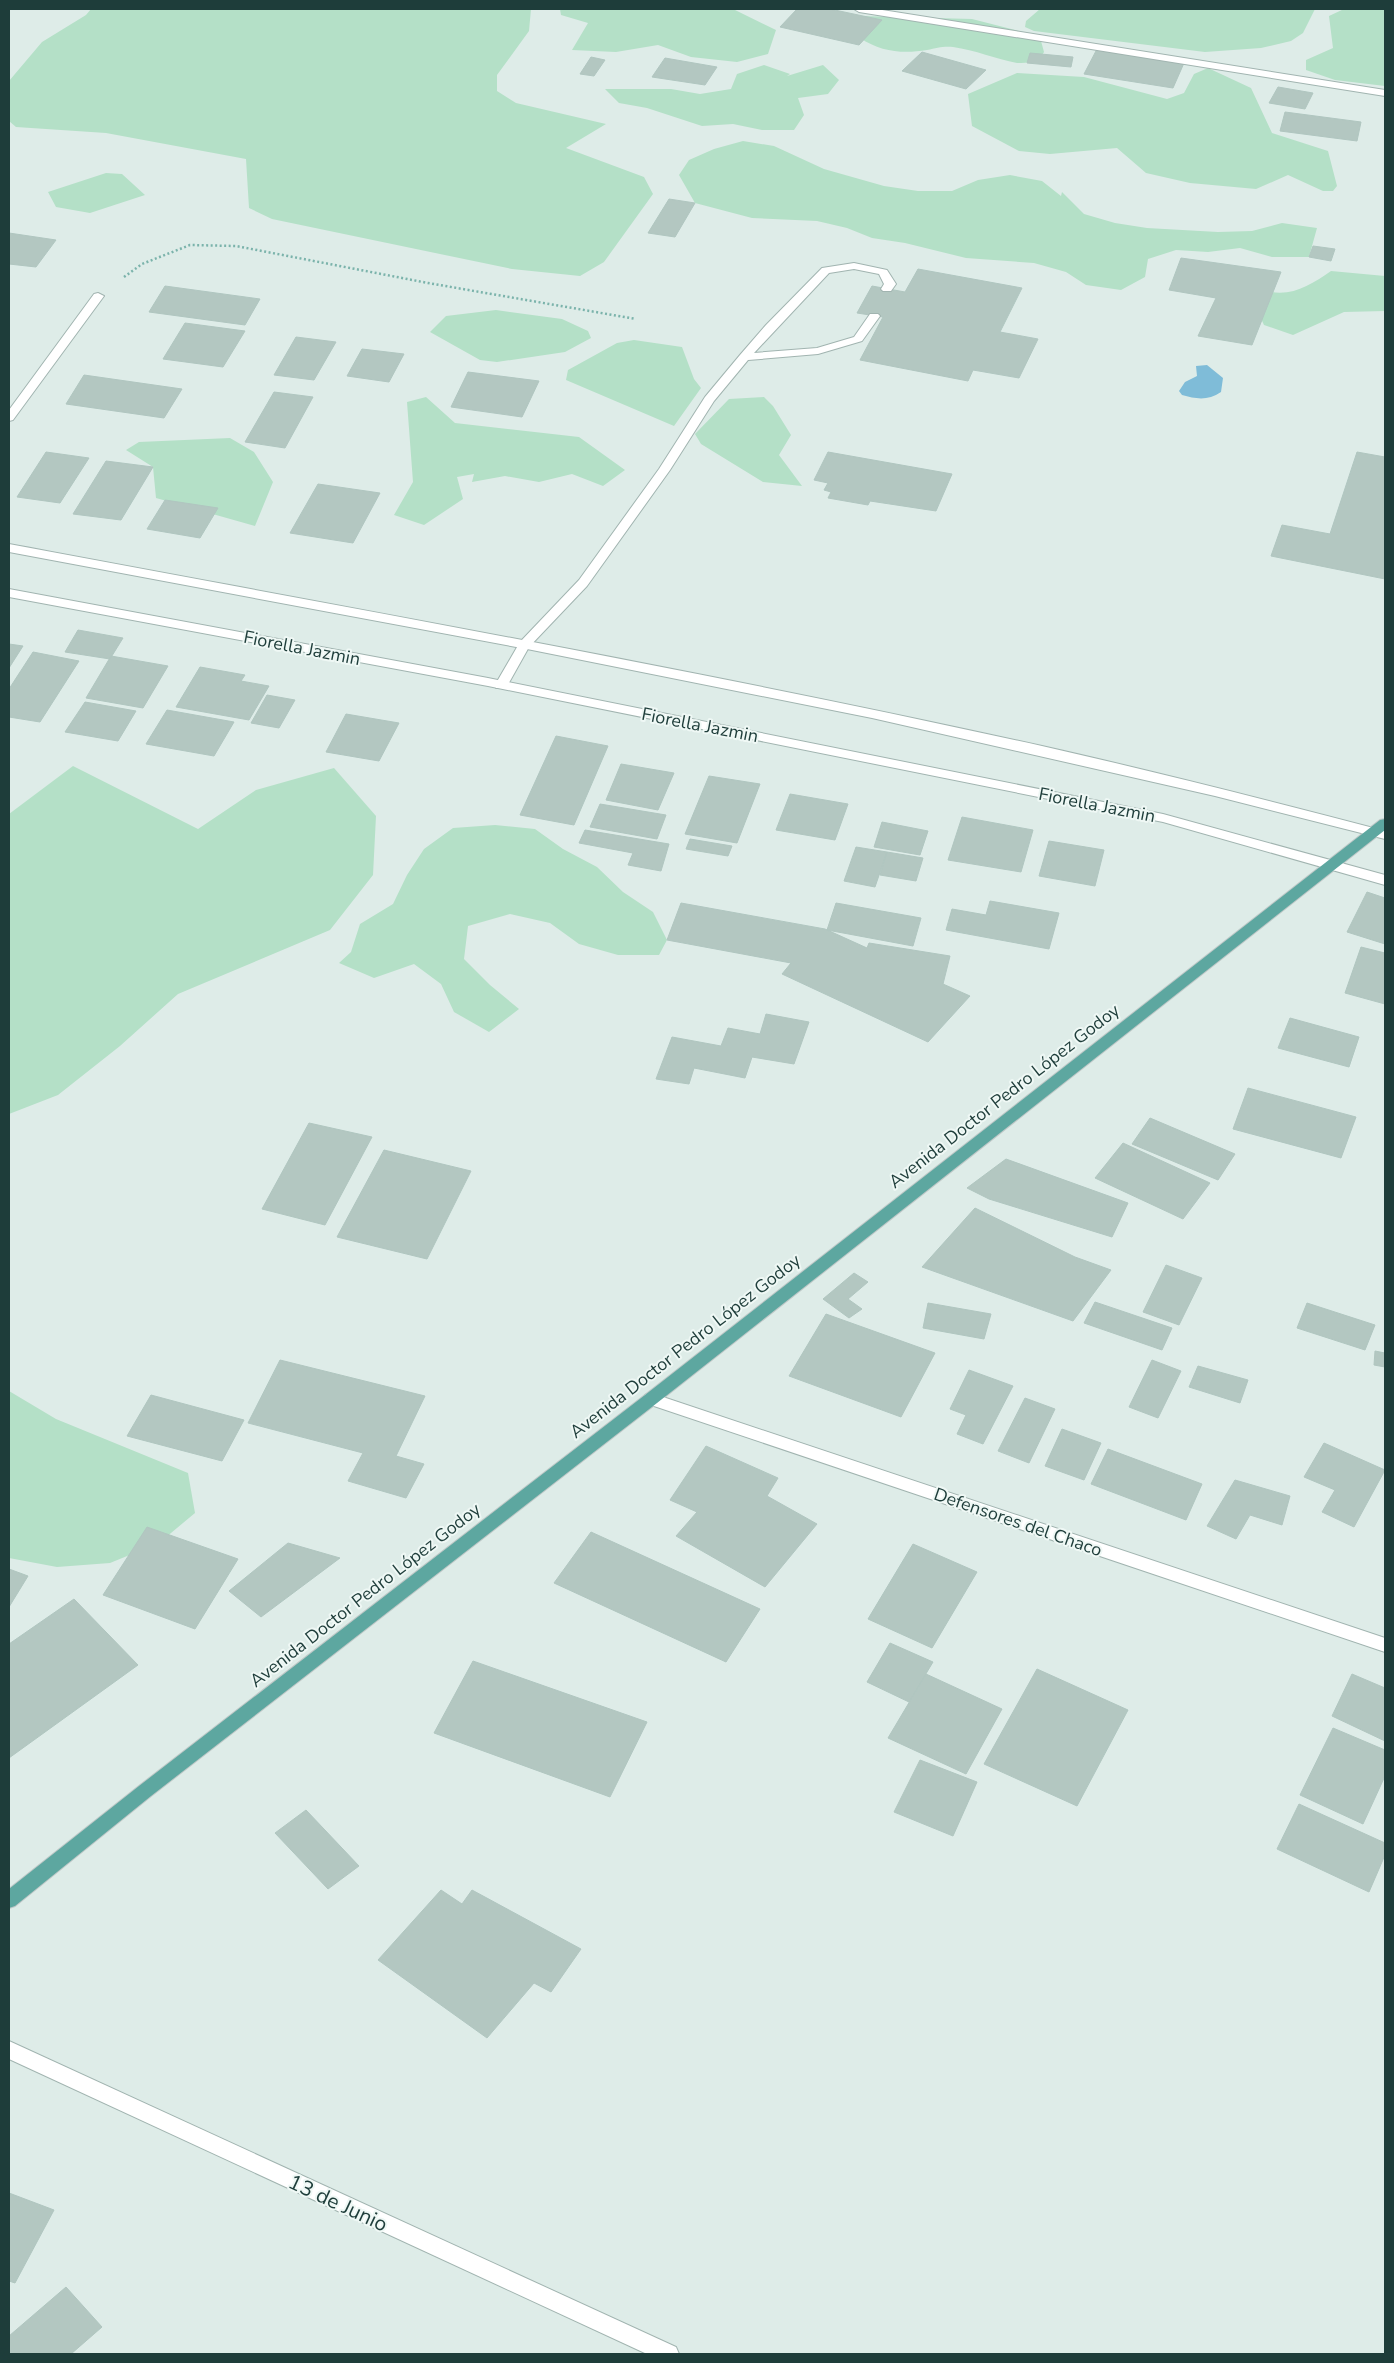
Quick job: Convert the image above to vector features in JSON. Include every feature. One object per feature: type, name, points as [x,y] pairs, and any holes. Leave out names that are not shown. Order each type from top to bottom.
[{"type":"main road","name":"Avenida Doctor Pedro López Godoy","points":[[9,1900],[145,1791],[651,1399],[1330,865],[1381,830]]},
{"type":"street","points":[[859,9],[1385,93]]},
{"type":"street","points":[[501,685],[524,645],[583,582],[664,470],[709,399],[744,358],[826,270],[854,266],[883,272],[890,284],[887,289]]},
{"type":"street","points":[[9,418],[98,296]]},
{"type":"street","points":[[744,358],[818,351],[858,339],[874,316]]},
{"type":"street","points":[[9,548],[524,645],[961,732],[1381,830]]},
{"type":"street","name":"Fiorella Jazmin","points":[[9,593],[501,685],[1163,818],[1385,880]]},
{"type":"street","name":"Defensores del Chaco","points":[[651,1399],[1385,1645]]},
{"type":"street","name":"13 de Junio","points":[[9,2050],[669,2354]]},
{"type":"path","points":[[98,296],[142,264],[190,245],[236,246],[428,283],[636,319]]},
{"type":"green space","points":[[91,9],[531,9],[529,31],[497,75],[497,91],[516,103],[606,124],[566,148],[644,177],[653,194],[604,262],[580,276],[512,269],[272,219],[249,208],[246,159],[106,133],[16,127],[9,121],[9,81],[42,42],[86,15]]},
{"type":"green space","points":[[560,9],[733,9],[776,30],[768,54],[737,62],[691,57],[658,45],[616,52],[572,50],[588,23],[561,15]]},
{"type":"green space","points":[[1040,9],[1315,9],[1303,33],[1291,41],[1261,48],[1205,52],[1034,31],[1025,27],[1026,21]]},
{"type":"green space","points":[[1344,9],[1385,9],[1385,86],[1335,80],[1306,70],[1306,60],[1333,48],[1329,16]]},
{"type":"green space","points":[[860,16],[972,19],[1031,34],[1041,41],[1044,52],[1036,60],[1017,63],[953,47],[909,52],[892,51],[868,43],[860,38]]},
{"type":"green space","points":[[764,65],[790,74],[787,76],[823,65],[839,80],[828,94],[798,98],[804,115],[794,130],[762,130],[733,124],[702,126],[647,108],[619,103],[605,89],[671,89],[700,94],[731,89],[737,74]]},
{"type":"green space","points":[[1208,68],[1251,88],[1272,133],[1328,151],[1337,186],[1333,191],[1323,191],[1288,175],[1256,189],[1190,183],[1146,173],[1117,148],[1050,154],[1019,151],[972,126],[968,94],[1017,73],[1084,77],[1167,99],[1184,93],[1194,74]]},
{"type":"green space","points":[[743,141],[774,146],[824,169],[884,186],[918,191],[952,191],[978,180],[1010,175],[1042,181],[1061,196],[1062,192],[1084,214],[1115,223],[1147,228],[1218,232],[1252,231],[1282,223],[1317,228],[1309,257],[1272,257],[1240,248],[1208,252],[1176,250],[1148,259],[1145,277],[1121,290],[1086,285],[1066,272],[1034,263],[966,258],[905,243],[872,238],[847,228],[817,221],[752,218],[695,203],[679,175],[689,160],[714,149]]},
{"type":"green space","points":[[106,173],[122,174],[145,195],[90,213],[56,207],[48,192]]},
{"type":"green space","points":[[1331,271],[1385,276],[1385,311],[1344,312],[1293,335],[1264,325],[1256,308],[1271,292],[1295,291]]},
{"type":"green space","points":[[496,310],[562,319],[588,331],[591,338],[565,352],[497,362],[480,360],[430,332],[446,316]]},
{"type":"green space","points":[[634,340],[682,347],[694,379],[701,388],[674,426],[566,380],[568,370],[617,343]]},
{"type":"green space","points":[[426,397],[455,423],[579,437],[625,470],[603,486],[572,474],[539,482],[505,476],[472,482],[474,474],[457,477],[463,499],[424,525],[394,515],[413,482],[407,402]]},
{"type":"green space","points":[[764,397],[773,406],[791,435],[779,455],[802,486],[763,482],[701,444],[695,434],[729,399]]},
{"type":"green space","points":[[230,438],[254,452],[273,482],[255,526],[156,498],[153,467],[126,450],[139,442]]},
{"type":"green space","points":[[73,766],[198,829],[256,790],[334,768],[376,816],[373,875],[330,930],[178,994],[120,1046],[58,1095],[9,1114],[9,814]]},
{"type":"green space","points":[[495,825],[535,829],[563,849],[597,867],[623,892],[653,912],[667,940],[659,955],[618,955],[579,944],[550,923],[510,914],[468,926],[464,959],[490,985],[519,1009],[489,1032],[454,1012],[441,984],[414,964],[374,978],[339,963],[351,952],[360,924],[393,904],[407,875],[424,849],[453,828]]},
{"type":"green space","points":[[9,1391],[56,1419],[188,1473],[195,1513],[159,1543],[110,1563],[57,1567],[9,1558]]},
{"type":"water","points":[[1207,365],[1223,378],[1221,392],[1211,397],[1202,398],[1182,395],[1179,391],[1185,382],[1197,376],[1196,366]]},
{"type":"building","points":[[797,9],[830,9],[882,20],[859,45],[780,27]]},
{"type":"building","points":[[1097,49],[1184,63],[1173,88],[1084,74]]},
{"type":"building","points":[[922,52],[986,70],[966,89],[902,71]]},
{"type":"building","points":[[1030,53],[1073,57],[1071,67],[1027,63]]},
{"type":"building","points":[[591,57],[605,60],[594,76],[580,74]]},
{"type":"building","points":[[665,58],[717,67],[705,85],[652,77]]},
{"type":"building","points":[[1278,87],[1313,93],[1305,109],[1269,103]]},
{"type":"building","points":[[1285,112],[1361,122],[1357,141],[1280,131]]},
{"type":"building","points":[[669,199],[695,203],[675,237],[648,233]]},
{"type":"building","points":[[9,233],[56,240],[36,267],[9,264]]},
{"type":"building","points":[[1313,246],[1335,249],[1331,261],[1309,257]]},
{"type":"building","points":[[1181,258],[1281,272],[1252,345],[1198,336],[1216,298],[1169,290]]},
{"type":"building","points":[[918,269],[1022,288],[1000,332],[1038,339],[1019,378],[973,370],[968,381],[860,360],[883,317],[857,313],[872,286],[905,292]]},
{"type":"building","points":[[165,286],[260,299],[245,325],[149,312]]},
{"type":"building","points":[[185,323],[245,331],[223,367],[163,359]]},
{"type":"building","points":[[296,337],[336,342],[314,380],[274,375]]},
{"type":"building","points":[[362,349],[404,354],[389,382],[347,376]]},
{"type":"building","points":[[468,372],[539,381],[522,417],[451,407]]},
{"type":"building","points":[[84,375],[182,389],[164,418],[66,404]]},
{"type":"building","points":[[274,392],[313,397],[285,448],[245,442]]},
{"type":"building","points":[[46,452],[89,458],[60,503],[17,497]]},
{"type":"building","points":[[828,452],[952,474],[936,511],[870,501],[868,505],[828,498],[831,492],[824,490],[828,483],[814,480]]},
{"type":"building","points":[[1357,452],[1385,457],[1385,579],[1271,556],[1282,525],[1330,534]]},
{"type":"building","points":[[106,461],[153,467],[121,520],[73,514]]},
{"type":"building","points":[[318,484],[380,493],[353,543],[290,533]]},
{"type":"building","points":[[165,500],[218,508],[200,538],[147,529]]},
{"type":"building","points":[[78,630],[123,638],[110,659],[65,652]]},
{"type":"building","points":[[9,644],[23,646],[9,668]]},
{"type":"building","points":[[33,652],[79,661],[40,722],[9,717],[9,689]]},
{"type":"building","points":[[111,656],[168,666],[143,708],[86,698]]},
{"type":"building","points":[[200,667],[245,675],[241,681],[269,686],[249,720],[176,707]]},
{"type":"building","points":[[267,695],[295,700],[279,728],[251,723]]},
{"type":"building","points":[[85,702],[136,711],[118,741],[65,732]]},
{"type":"building","points":[[167,710],[234,722],[214,756],[146,744]]},
{"type":"building","points":[[346,714],[399,723],[379,761],[326,752]]},
{"type":"building","points":[[556,736],[608,746],[574,825],[520,815]]},
{"type":"building","points":[[621,764],[674,773],[658,810],[606,800]]},
{"type":"building","points":[[709,776],[760,784],[737,843],[685,834]]},
{"type":"building","points":[[790,794],[848,804],[835,840],[776,830]]},
{"type":"building","points":[[600,804],[666,815],[657,839],[590,827]]},
{"type":"building","points":[[962,817],[1033,830],[1021,872],[948,860]]},
{"type":"building","points":[[882,822],[928,831],[920,855],[874,847]]},
{"type":"building","points":[[585,830],[669,844],[661,871],[628,865],[633,853],[579,843]]},
{"type":"building","points":[[690,839],[732,846],[728,856],[686,849]]},
{"type":"building","points":[[1049,841],[1104,850],[1095,886],[1039,876]]},
{"type":"building","points":[[856,847],[887,852],[875,887],[844,881]]},
{"type":"building","points":[[887,852],[923,858],[916,881],[880,875]]},
{"type":"building","points":[[1367,892],[1385,898],[1385,944],[1347,932]]},
{"type":"building","points":[[990,901],[1059,913],[1049,949],[946,930],[952,909],[986,915]]},
{"type":"building","points":[[681,903],[825,929],[867,948],[869,943],[950,956],[943,984],[970,996],[928,1042],[782,974],[791,963],[667,940]]},
{"type":"building","points":[[836,903],[921,918],[913,946],[827,930]]},
{"type":"building","points":[[1361,947],[1385,953],[1385,1004],[1345,993]]},
{"type":"building","points":[[766,1014],[809,1022],[794,1064],[752,1057],[745,1078],[694,1068],[689,1084],[656,1079],[672,1037],[721,1046],[728,1028],[760,1034]]},
{"type":"building","points":[[1290,1018],[1359,1037],[1349,1067],[1278,1048]]},
{"type":"building","points":[[1248,1088],[1356,1117],[1341,1158],[1233,1129]]},
{"type":"building","points":[[1150,1118],[1235,1154],[1218,1180],[1132,1144]]},
{"type":"building","points":[[309,1123],[372,1137],[325,1225],[262,1209]]},
{"type":"building","points":[[1123,1143],[1210,1183],[1183,1219],[1095,1178]]},
{"type":"building","points":[[384,1150],[471,1171],[427,1259],[337,1237]]},
{"type":"building","points":[[1006,1159],[1128,1203],[1112,1237],[989,1199],[967,1188]]},
{"type":"building","points":[[975,1208],[1075,1257],[1111,1270],[1073,1321],[922,1267]]},
{"type":"building","points":[[1166,1265],[1202,1278],[1179,1325],[1143,1312]]},
{"type":"building","points":[[854,1273],[868,1282],[848,1299],[862,1309],[849,1318],[823,1299]]},
{"type":"building","points":[[1095,1302],[1172,1328],[1162,1350],[1084,1323]]},
{"type":"building","points":[[928,1303],[991,1314],[984,1339],[923,1328]]},
{"type":"building","points":[[1307,1303],[1375,1325],[1365,1350],[1297,1328]]},
{"type":"building","points":[[826,1314],[935,1353],[901,1417],[789,1376]]},
{"type":"building","points":[[1375,1351],[1385,1353],[1385,1367],[1374,1365]]},
{"type":"building","points":[[280,1360],[425,1396],[396,1456],[424,1464],[406,1498],[348,1481],[363,1453],[248,1423]]},
{"type":"building","points":[[1152,1360],[1181,1371],[1158,1418],[1129,1407]]},
{"type":"building","points":[[1198,1366],[1248,1380],[1240,1403],[1189,1387]]},
{"type":"building","points":[[969,1370],[1013,1386],[983,1444],[957,1434],[966,1415],[950,1409]]},
{"type":"building","points":[[151,1395],[244,1420],[222,1461],[127,1436]]},
{"type":"building","points":[[1025,1398],[1055,1409],[1029,1463],[998,1451]]},
{"type":"building","points":[[1062,1429],[1101,1443],[1084,1480],[1045,1466]]},
{"type":"building","points":[[1324,1443],[1385,1470],[1354,1527],[1322,1512],[1335,1490],[1304,1477]]},
{"type":"building","points":[[706,1446],[778,1478],[767,1496],[817,1524],[765,1587],[676,1536],[697,1512],[670,1500]]},
{"type":"building","points":[[1108,1449],[1202,1484],[1186,1520],[1091,1484]]},
{"type":"building","points":[[1235,1480],[1290,1496],[1282,1525],[1250,1515],[1236,1539],[1207,1526]]},
{"type":"building","points":[[147,1527],[238,1559],[195,1629],[103,1595]]},
{"type":"building","points":[[591,1532],[760,1609],[726,1662],[554,1583]]},
{"type":"building","points":[[288,1543],[340,1558],[261,1617],[229,1591]]},
{"type":"building","points":[[913,1544],[977,1572],[932,1648],[868,1619]]},
{"type":"building","points":[[9,1569],[28,1576],[9,1607]]},
{"type":"building","points":[[74,1599],[138,1665],[9,1758],[9,1644]]},
{"type":"building","points":[[890,1643],[933,1662],[909,1702],[867,1682]]},
{"type":"building","points":[[473,1661],[647,1722],[610,1797],[434,1733]]},
{"type":"building","points":[[1037,1669],[1128,1710],[1077,1806],[984,1764]]},
{"type":"building","points":[[926,1674],[1002,1709],[966,1774],[888,1738]]},
{"type":"building","points":[[1352,1674],[1385,1688],[1385,1741],[1332,1716]]},
{"type":"building","points":[[1333,1728],[1385,1750],[1385,1776],[1363,1824],[1300,1795]]},
{"type":"building","points":[[920,1760],[977,1782],[953,1836],[894,1812]]},
{"type":"building","points":[[1299,1804],[1385,1843],[1385,1855],[1369,1892],[1277,1849]]},
{"type":"building","points":[[306,1810],[359,1866],[328,1889],[275,1833]]},
{"type":"building","points":[[441,1890],[462,1904],[472,1890],[581,1949],[551,1992],[534,1983],[487,2038],[378,1960]]},
{"type":"building","points":[[9,2193],[54,2210],[15,2283],[9,2281]]},
{"type":"building","points":[[66,2287],[102,2327],[71,2354],[9,2354],[9,2336]]}]
